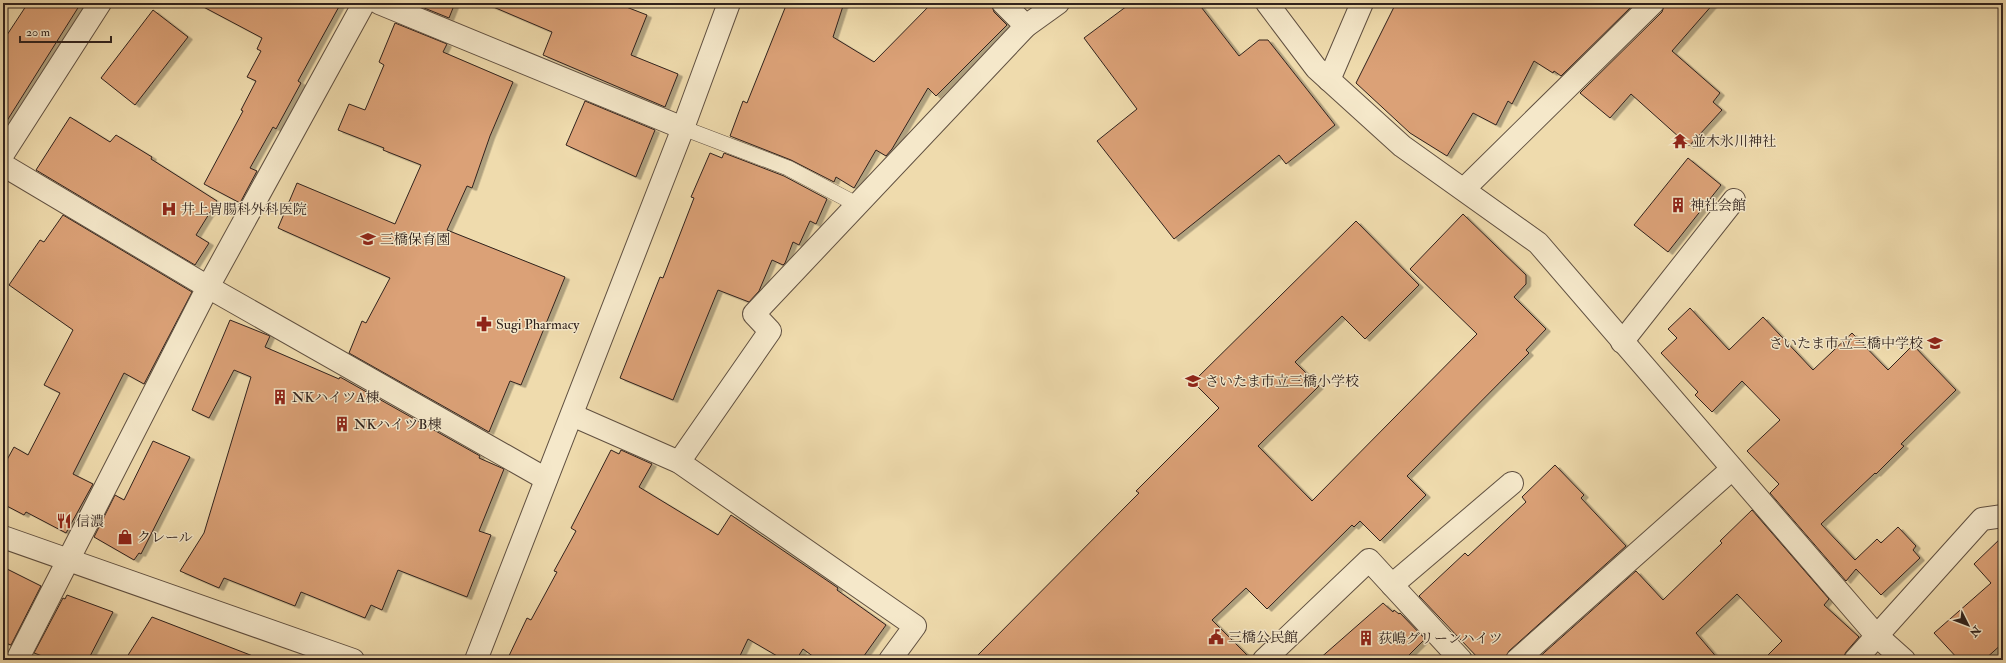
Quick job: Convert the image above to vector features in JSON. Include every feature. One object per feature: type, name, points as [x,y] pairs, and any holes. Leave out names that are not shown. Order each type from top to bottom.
[{"type":"street","points":[[3,154],[100,3]]},
{"type":"street","points":[[17,660],[208,287],[364,3]]},
{"type":"street","points":[[379,3],[683,128]]},
{"type":"street","points":[[476,660],[683,128],[728,3]]},
{"type":"street","points":[[1003,3],[1026,26]]},
{"type":"street","points":[[679,462],[770,332],[754,314],[1026,26],[1058,3]]},
{"type":"street","points":[[1267,3],[1316,68],[1402,146],[1538,243],[1876,635],[1904,660]]},
{"type":"street","points":[[1329,80],[1362,3]]},
{"type":"street","points":[[1464,189],[1653,3]]},
{"type":"street","points":[[3,165],[208,287],[546,479]]},
{"type":"street","points":[[1622,342],[1734,200]]},
{"type":"street","points":[[572,415],[679,462],[915,626],[890,660]]},
{"type":"street","points":[[1517,660],[1732,469]]},
{"type":"street","points":[[1392,585],[1512,483]]},
{"type":"street","points":[[1855,660],[1982,518],[2003,516]]},
{"type":"street","points":[[3,537],[353,660]]},
{"type":"street","points":[[1264,660],[1369,560],[1461,660]]},
{"type":"lane","points":[[683,128],[788,168],[858,205]]},
{"type":"building","points":[[28,3],[81,3],[3,127],[3,41]]},
{"type":"building","points":[[196,3],[341,3],[298,81],[301,83],[276,129],[273,127],[250,168],[257,171],[240,203],[204,184],[243,111],[241,110],[256,81],[247,77],[261,51],[257,49],[262,38]]},
{"type":"building","points":[[412,3],[455,3],[449,18]]},
{"type":"building","points":[[484,3],[616,3],[647,15],[631,55],[678,74],[665,107],[543,55],[552,32]]},
{"type":"building","points":[[787,3],[844,3],[833,37],[874,62],[932,3],[991,3],[994,12],[1007,25],[936,96],[928,88],[892,149],[886,156],[876,150],[854,188],[836,177],[834,182],[791,160],[730,136],[743,101],[747,103]]},
{"type":"building","points":[[1131,3],[1198,3],[1239,56],[1259,40],[1268,40],[1335,125],[1286,164],[1279,155],[1174,239],[1097,141],[1137,109],[1084,38]]},
{"type":"building","points":[[1396,3],[1635,3],[1561,76],[1554,71],[1553,73],[1534,61],[1512,104],[1508,101],[1496,125],[1473,113],[1447,156],[1410,133],[1356,83]]},
{"type":"building","points":[[1665,3],[1714,3],[1672,51],[1720,93],[1713,102],[1722,110],[1689,146],[1631,94],[1610,118],[1580,93],[1662,12]]},
{"type":"building","points":[[153,10],[188,37],[135,105],[101,78]]},
{"type":"building","points":[[395,23],[447,44],[443,52],[513,82],[490,136],[472,188],[467,186],[447,230],[565,277],[521,385],[510,381],[489,432],[349,353],[362,321],[366,323],[390,278],[278,228],[297,183],[395,224],[421,165],[383,150],[384,148],[338,130],[349,104],[365,110],[384,65],[379,62]]},
{"type":"building","points":[[585,101],[655,130],[636,177],[566,145]]},
{"type":"building","points":[[70,117],[110,142],[116,135],[152,157],[151,159],[217,201],[196,235],[209,243],[195,265],[36,170]]},
{"type":"building","points":[[710,153],[722,158],[724,153],[784,176],[827,199],[816,224],[810,221],[799,245],[793,242],[785,263],[783,265],[772,260],[759,291],[749,302],[718,290],[673,400],[620,378],[660,277],[663,278],[694,198],[691,197]]},
{"type":"building","name":"神社会館","points":[[1688,158],[1721,185],[1668,252],[1634,225]]},
{"type":"building","points":[[1463,214],[1526,275],[1526,284],[1514,297],[1546,329],[1526,350],[1529,353],[1407,476],[1426,495],[1380,541],[1360,521],[1354,527],[1352,525],[1267,609],[1246,588],[1212,620],[1252,660],[973,660],[1139,493],[1136,491],[1219,408],[1193,382],[1356,221],[1419,285],[1365,339],[1342,316],[1295,362],[1319,386],[1258,446],[1312,501],[1477,334],[1410,269]]},
{"type":"building","points":[[63,215],[192,292],[144,384],[124,373],[73,474],[93,484],[66,533],[26,512],[24,515],[3,504],[3,467],[14,447],[28,455],[60,393],[44,385],[73,330],[9,285],[40,240],[44,242]]},
{"type":"building","points":[[1690,308],[1729,350],[1763,317],[1813,370],[1852,333],[1888,370],[1913,345],[1956,390],[1901,444],[1904,446],[1876,474],[1875,473],[1821,524],[1855,560],[1877,539],[1881,543],[1898,527],[1916,546],[1913,550],[1920,558],[1881,595],[1856,569],[1846,581],[1770,493],[1779,484],[1747,451],[1780,420],[1742,381],[1712,412],[1695,395],[1698,392],[1661,353],[1677,338],[1668,329]]},
{"type":"building","points":[[230,320],[270,336],[265,347],[339,379],[340,377],[480,456],[479,458],[504,469],[479,531],[491,535],[467,597],[398,570],[382,610],[371,605],[365,618],[301,592],[295,606],[224,578],[219,588],[180,571],[204,533],[251,377],[234,370],[209,418],[192,410]]},
{"type":"building","points":[[153,441],[190,457],[141,554],[139,553],[134,560],[94,537],[115,495],[124,500]]},
{"type":"building","points":[[611,450],[619,454],[621,450],[652,464],[639,487],[718,535],[731,515],[838,588],[837,590],[886,625],[861,660],[818,660],[803,649],[796,660],[784,660],[748,639],[738,660],[507,660],[527,618],[531,620],[557,572],[554,571],[576,531],[571,528]]},
{"type":"building","points":[[1555,465],[1584,495],[1581,498],[1626,546],[1509,651],[1505,660],[1480,660],[1419,596],[1465,553],[1468,556],[1526,502],[1522,497]]},
{"type":"building","points":[[1752,510],[1829,599],[1824,605],[1859,637],[1846,652],[1842,660],[1763,660],[1782,641],[1737,594],[1696,633],[1719,660],[1536,660],[1636,571],[1663,600],[1722,543],[1720,541]]},
{"type":"building","points":[[2003,536],[2003,643],[1984,660],[1959,660],[1934,633],[1991,583],[1974,564]]},
{"type":"building","points":[[3,567],[41,586],[11,645],[3,642]]},
{"type":"building","points":[[67,595],[113,612],[88,660],[53,660],[34,653],[63,598],[65,599]]},
{"type":"building","points":[[1383,603],[1393,612],[1394,610],[1399,614],[1400,613],[1425,639],[1404,660],[1318,660]]},
{"type":"building","points":[[152,617],[258,658],[258,660],[125,660]]},
{"type":"place","name":"並木氷川神社","points":[[1680,141]]},
{"type":"place","name":"神社会館","points":[[1678,205]]},
{"type":"place","name":"井上胃腸科外科医院","points":[[169,209]]},
{"type":"place","name":"三橋保育園","points":[[368,239]]},
{"type":"place","name":"Sugi Pharmacy","points":[[484,324]]},
{"type":"place","name":"さいたま市立三橋中学校","points":[[1935,343]]},
{"type":"place","name":"さいたま市立三橋小学校","points":[[1193,381]]},
{"type":"place","name":"NKハイツA棟","points":[[280,397]]},
{"type":"place","name":"NKハイツB棟","points":[[342,424]]},
{"type":"place","name":"信濃","points":[[64,521]]},
{"type":"place","name":"クレール","points":[[125,537]]},
{"type":"place","name":"三橋公民館","points":[[1216,637]]},
{"type":"place","name":"荻嶋グリーンハイツ","points":[[1366,638]]}]
